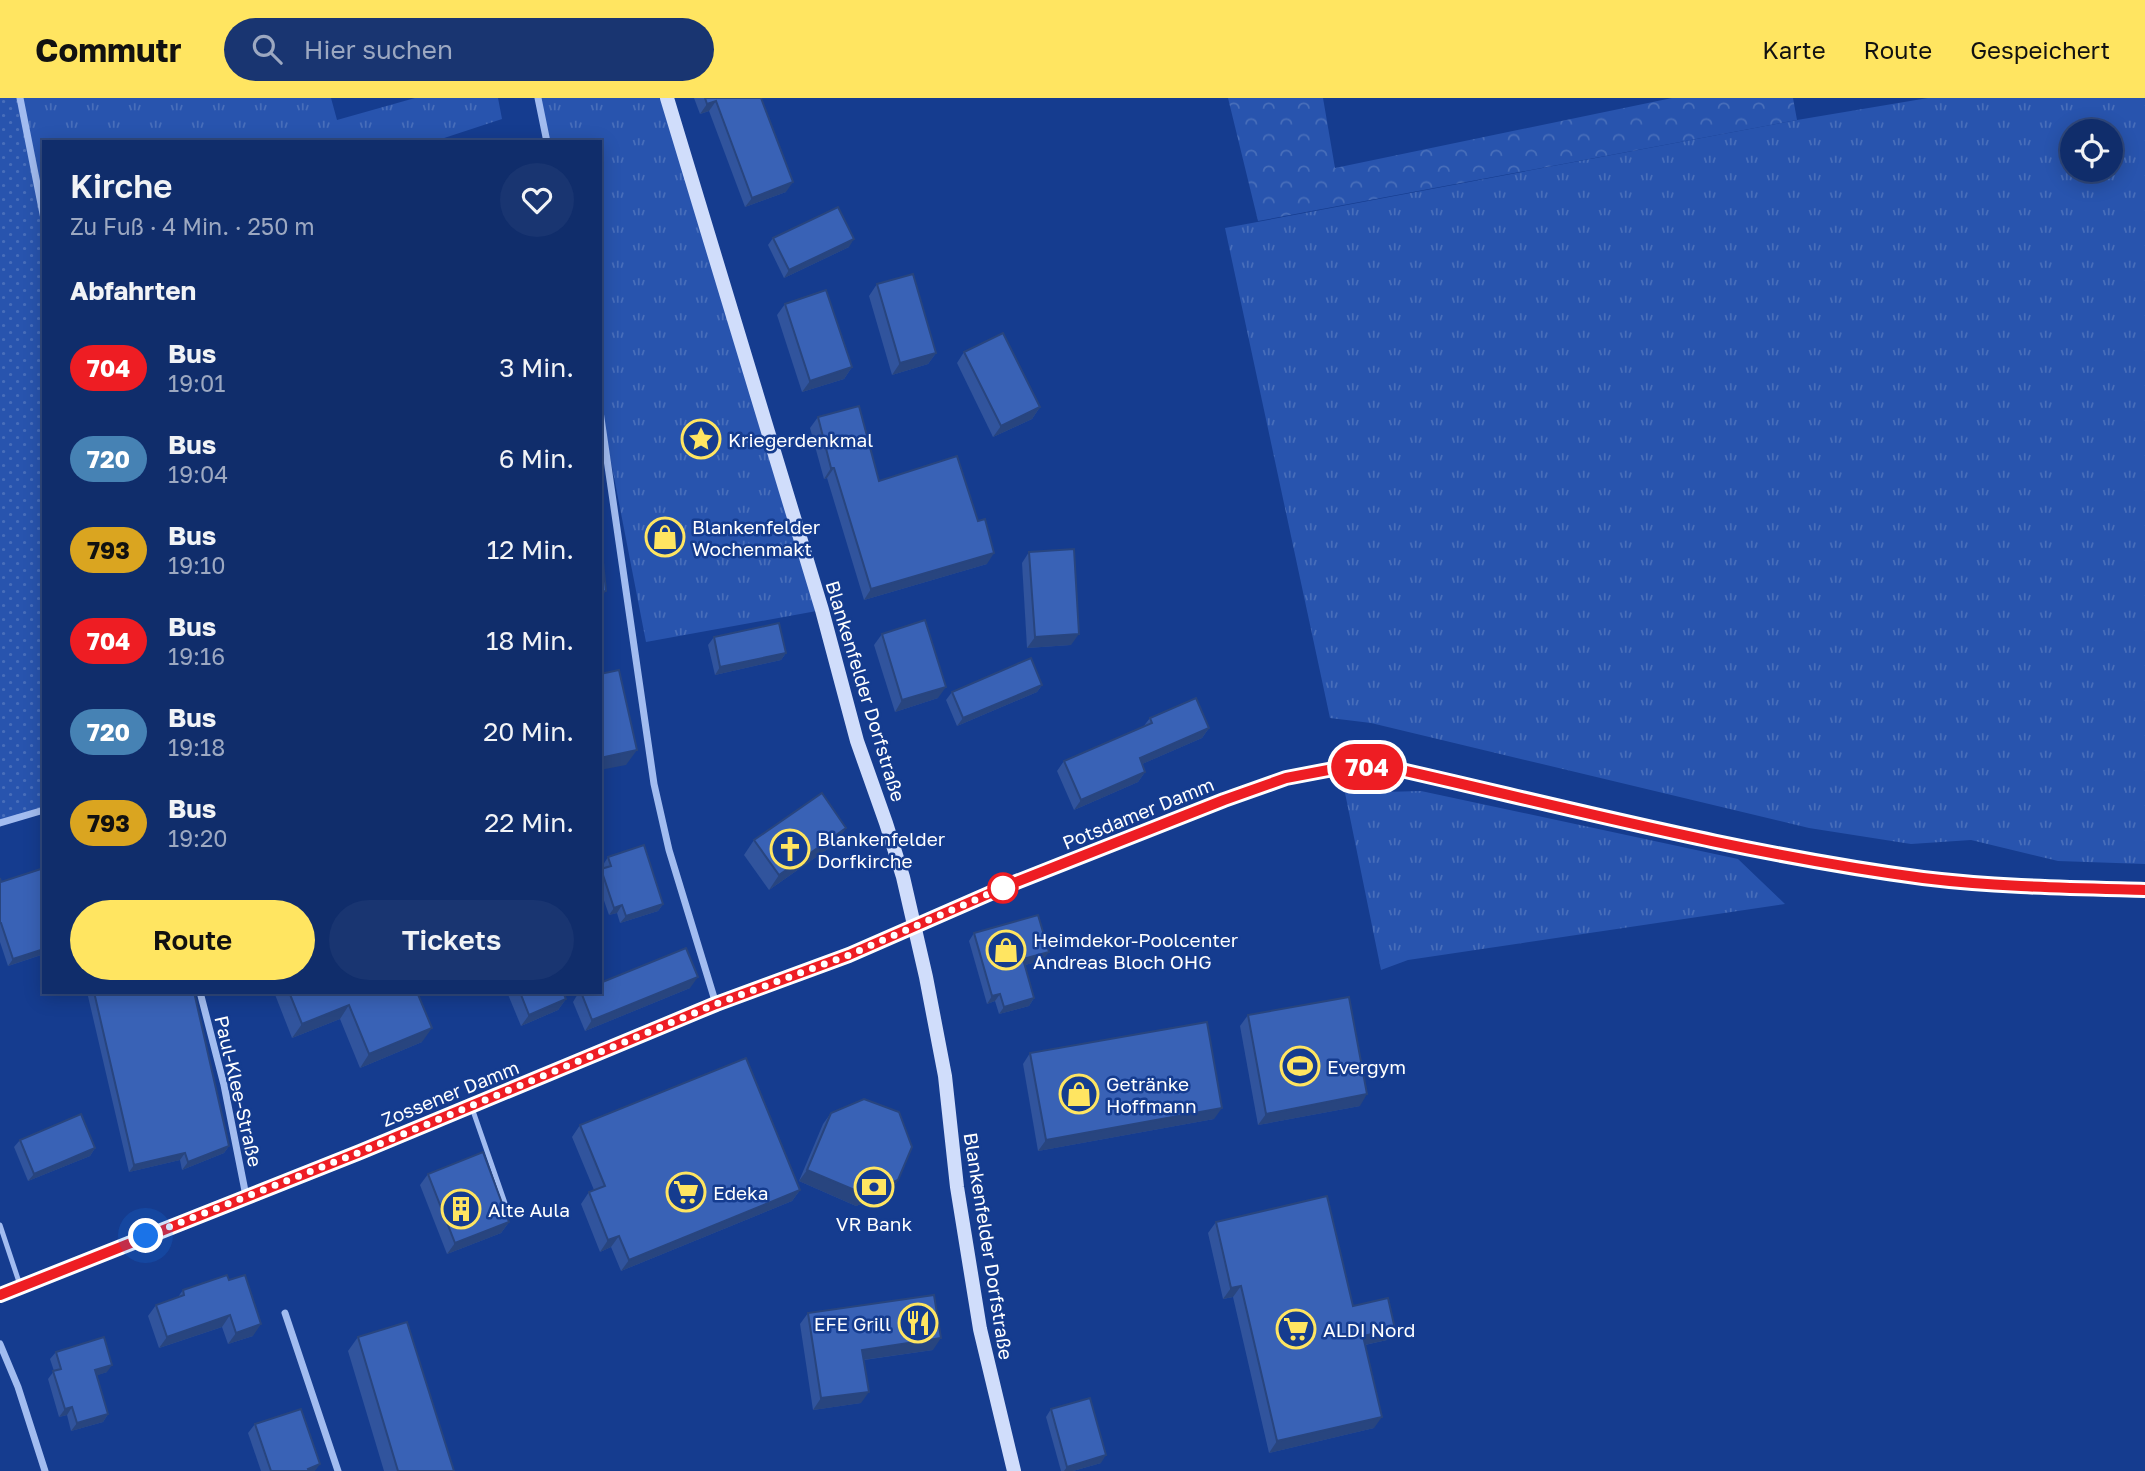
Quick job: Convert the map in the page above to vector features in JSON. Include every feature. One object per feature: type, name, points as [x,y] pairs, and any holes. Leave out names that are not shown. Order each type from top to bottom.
[{"type":"main road","name":"Blankenfelder Dorfstraße","points":[[667,98],[822,610],[857,741],[903,877],[945,1076],[957,1186],[980,1329],[1012,1471]]},
{"type":"main road","name":"Potsdamer Damm","points":[[915,926],[1009,885],[1224,800],[1286,778],[1344,767],[1388,767],[1713,841],[1852,867],[1926,878],[2042,887],[2145,890]]},
{"type":"main road","name":"Zossener Damm","points":[[0,1295],[716,1004],[849,955],[915,926]]},
{"type":"street","points":[[20,98],[42,209]]},
{"type":"street","points":[[538,98],[547,140]]},
{"type":"street","points":[[602,425],[654,784],[668,850],[716,1004]]},
{"type":"street","points":[[0,823],[42,811]]},
{"type":"street","name":"Paul-Klee-Straße","points":[[201,994],[224,1085],[246,1196]]},
{"type":"street","points":[[285,1313],[338,1471]]},
{"type":"street","points":[[0,1344],[18,1387],[45,1471]]},
{"type":"lane","points":[[471,1105],[505,1203]]},
{"type":"lane","points":[[0,1225],[21,1286]]},
{"type":"green space","points":[[0,98],[20,98],[42,209],[42,811],[0,823]]},
{"type":"green space","points":[[20,98],[331,98],[337,120],[415,98],[498,98],[502,119],[438,140],[42,140],[42,209]]},
{"type":"green space","points":[[538,98],[667,98],[822,610],[646,642],[602,415],[602,140],[547,140]]},
{"type":"green space","points":[[1228,98],[1323,98],[1335,168],[1672,98],[1793,98],[1797,120],[1258,221]]},
{"type":"green space","points":[[1928,98],[2145,98],[2145,864],[2058,861],[1971,840],[1911,844],[1809,828],[1371,723],[1330,718],[1225,228],[1797,120]]},
{"type":"green space","points":[[1421,791],[1738,859],[1785,904],[1408,960],[1381,970],[1345,793]]},
{"type":"building","points":[[705,98],[761,98],[793,182],[752,198],[716,101],[707,104]]},
{"type":"building","points":[[838,207],[854,239],[789,270],[773,238]]},
{"type":"building","points":[[913,274],[936,353],[900,363],[877,284]]},
{"type":"building","points":[[826,290],[852,367],[810,381],[785,304]]},
{"type":"building","points":[[1003,333],[1040,407],[1001,426],[964,352]]},
{"type":"building","points":[[859,406],[879,481],[957,456],[978,521],[985,519],[994,553],[871,589],[834,468],[831,468],[818,417]]},
{"type":"building","points":[[1074,549],[1079,634],[1035,637],[1029,552]]},
{"type":"building","points":[[602,552],[606,591],[602,592]]},
{"type":"building","points":[[925,620],[946,687],[902,700],[882,634]]},
{"type":"building","points":[[779,623],[786,653],[720,667],[714,637]]},
{"type":"building","points":[[1031,658],[1042,685],[963,718],[952,692]]},
{"type":"building","points":[[619,670],[637,750],[602,758],[602,674]]},
{"type":"building","points":[[1196,698],[1209,728],[1140,758],[1145,772],[1081,800],[1064,761],[1152,723],[1150,718]]},
{"type":"building","name":"Blankenfelder Dorfkirche","points":[[822,793],[846,828],[779,875],[754,840]]},
{"type":"building","points":[[644,845],[663,904],[626,916],[622,905],[614,908],[602,872],[602,869],[611,866],[608,857]]},
{"type":"building","points":[[42,869],[42,950],[13,959],[0,923],[0,878],[1,882]]},
{"type":"building","points":[[1038,915],[1049,952],[1023,959],[1034,998],[1004,1007],[1000,994],[992,996],[974,933]]},
{"type":"building","points":[[686,948],[698,977],[592,1020],[582,994],[602,994],[602,982]]},
{"type":"building","points":[[94,994],[194,994],[229,1146],[188,1162],[185,1153],[134,1165]]},
{"type":"building","points":[[290,994],[418,994],[432,1028],[369,1054],[349,1005],[302,1024]]},
{"type":"building","points":[[521,994],[564,994],[566,999],[529,1015]]},
{"type":"building","points":[[1349,997],[1367,1094],[1266,1114],[1248,1015]]},
{"type":"building","points":[[1207,1022],[1222,1108],[1046,1140],[1030,1053]]},
{"type":"building","points":[[746,1058],[800,1190],[629,1260],[619,1236],[608,1240],[589,1192],[605,1186],[580,1125]]},
{"type":"building","points":[[864,1099],[899,1112],[912,1147],[898,1180],[864,1194],[807,1170],[831,1113]]},
{"type":"building","points":[[81,1114],[95,1148],[34,1174],[20,1140]]},
{"type":"building","name":"Alte Aula","points":[[483,1152],[509,1222],[455,1243],[428,1174]]},
{"type":"building","points":[[1327,1196],[1353,1306],[1388,1298],[1395,1329],[1363,1336],[1382,1417],[1277,1441],[1241,1286],[1231,1288],[1216,1222]]},
{"type":"building","points":[[227,1275],[229,1280],[245,1275],[261,1324],[236,1333],[230,1315],[167,1337],[156,1305],[184,1295],[183,1290]]},
{"type":"building","points":[[934,1295],[941,1338],[862,1350],[869,1392],[821,1398],[808,1313]]},
{"type":"building","points":[[407,1322],[454,1471],[398,1471],[358,1337]]},
{"type":"building","points":[[104,1337],[112,1365],[95,1370],[108,1414],[77,1423],[72,1407],[65,1409],[53,1371],[61,1369],[56,1352]]},
{"type":"building","points":[[1090,1398],[1106,1455],[1067,1467],[1051,1409]]},
{"type":"building","points":[[301,1409],[320,1464],[308,1469],[309,1471],[271,1471],[255,1424]]},
{"type":"bus line","name":"704","points":[[0,1295],[360,1152],[716,1004],[849,955],[1009,885],[1224,800],[1286,778],[1344,767],[1388,767],[1701,838],[1852,867],[1926,878],[2042,887],[2145,890]]},
{"type":"place","name":"Kriegerdenkmal","points":[[701,439]]},
{"type":"place","name":"Blankenfelder Wochenmakt","points":[[665,537]]},
{"type":"place","name":"Blankenfelder Dorfkirche","points":[[790,849]]},
{"type":"place","name":"Heimdekor-Poolcenter Andreas Bloch OHG","points":[[1006,950]]},
{"type":"place","name":"Evergym","points":[[1300,1066]]},
{"type":"place","name":"Getränke Hoffmann","points":[[1079,1094]]},
{"type":"place","name":"VR Bank","points":[[874,1187]]},
{"type":"place","name":"Edeka","points":[[686,1192]]},
{"type":"place","name":"Alte Aula","points":[[461,1209]]},
{"type":"place","name":"EFE Grill","points":[[918,1323]]},
{"type":"place","name":"ALDI Nord","points":[[1296,1329]]},
{"type":"route","points":[[146,1236],[360,1152],[716,1004],[849,955],[1009,885],[1003,888]]}]
